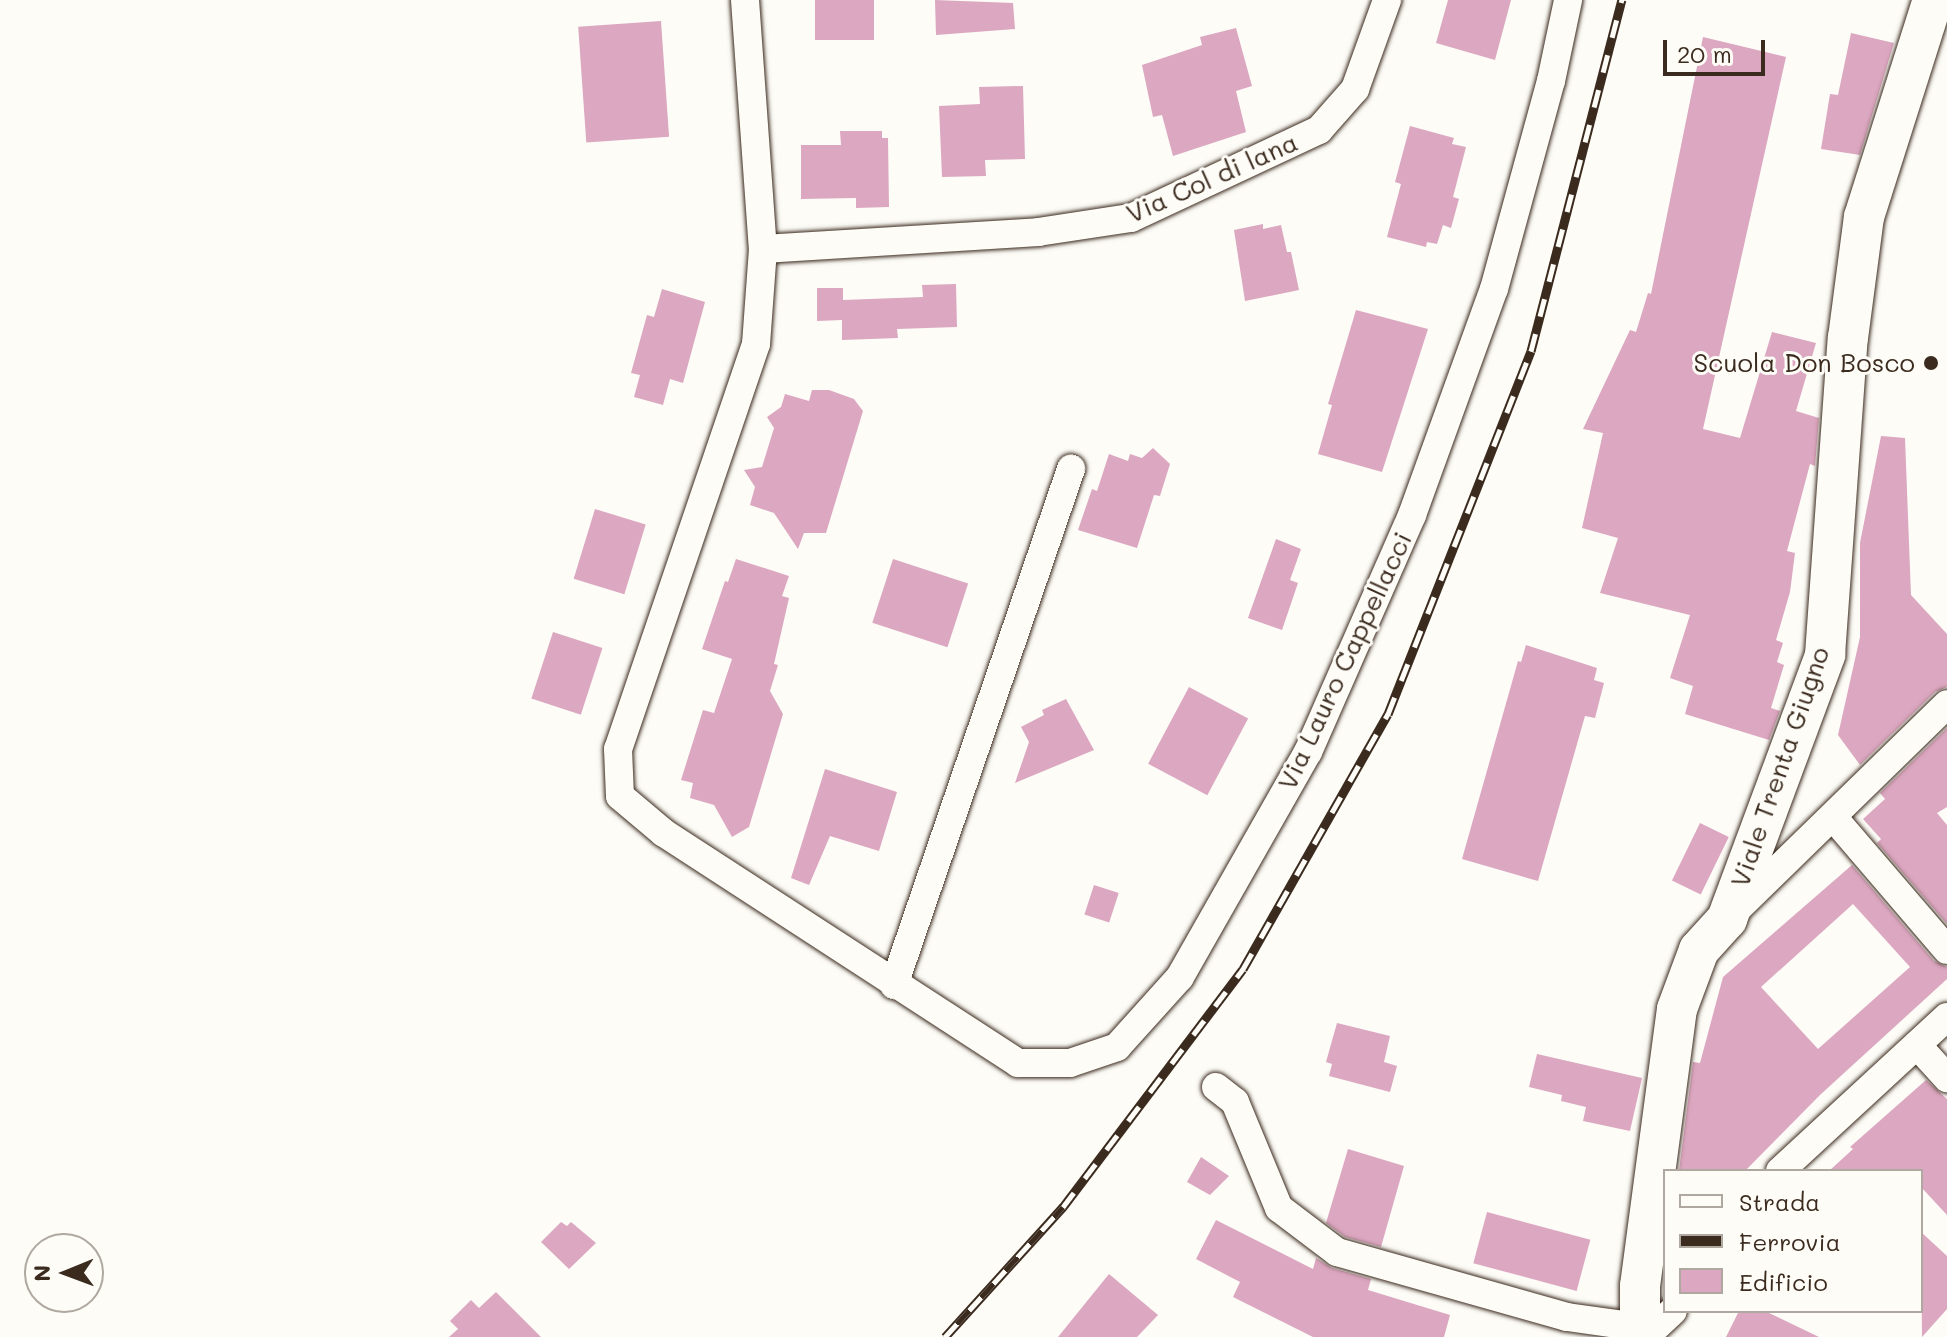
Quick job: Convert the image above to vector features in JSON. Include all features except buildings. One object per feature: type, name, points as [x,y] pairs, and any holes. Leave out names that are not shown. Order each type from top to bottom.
[{"type":"street","points":[[745,0],[763,249]]},
{"type":"street","name":"Via Col di lana","points":[[763,249],[1038,232],[1131,218],[1319,130],[1355,89],[1387,0]]},
{"type":"street","name":"Via Lauro Cappellacci","points":[[763,249],[756,344],[618,749],[620,796],[664,833],[1018,1063],[1070,1063],[1117,1047],[1180,977],[1308,752],[1412,515],[1494,289],[1551,81],[1568,0]]},
{"type":"street","name":"Viale Trenta Giugno","points":[[1650,1328],[1640,1286],[1677,1009],[1699,950],[1727,919],[1825,655],[1848,338],[1864,217],[1933,0]]},
{"type":"street","points":[[894,985],[1071,469]]},
{"type":"street","points":[[1727,919],[1947,704]]},
{"type":"street","points":[[1833,817],[1947,950]]},
{"type":"street","points":[[1782,1169],[1947,1017]]},
{"type":"street","points":[[1917,1045],[1947,1078]]},
{"type":"street","points":[[1216,1087],[1235,1102],[1279,1208],[1337,1252],[1567,1317],[1650,1328]]},
{"type":"railway","points":[[945,1337],[1063,1207],[1243,969],[1388,714],[1531,351],[1622,0]]},
{"type":"place","name":"Scuola Don Bosco","points":[[1931,363]]}]
